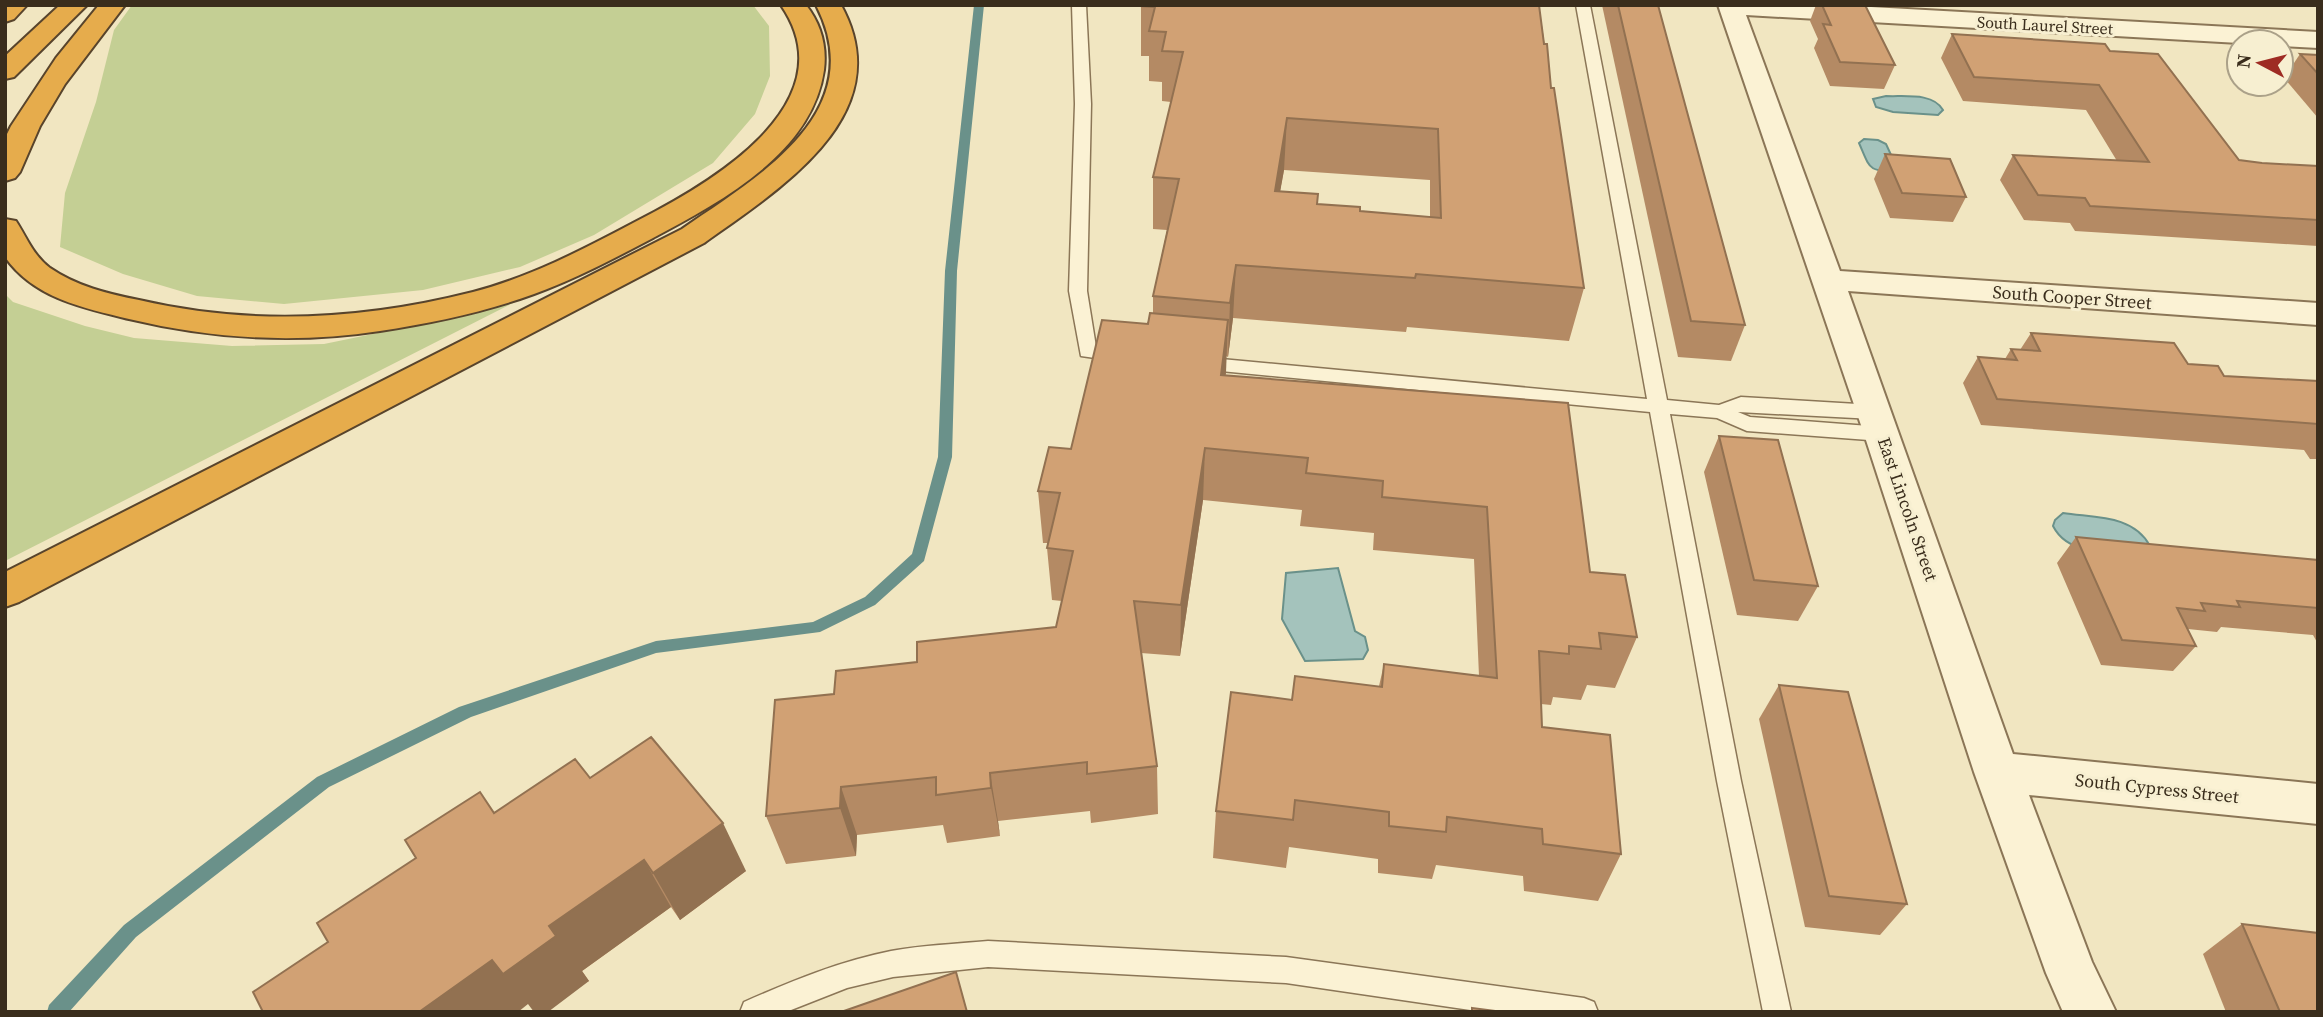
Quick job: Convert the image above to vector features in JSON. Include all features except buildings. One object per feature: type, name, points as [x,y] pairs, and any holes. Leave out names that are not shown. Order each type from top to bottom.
[{"type":"highway","points":[[5,14],[15,5]]},
{"type":"highway","points":[[5,71],[75,5]]},
{"type":"highway","points":[[5,172],[16,142],[42,98],[83,39],[113,5]]},
{"type":"highway","points":[[5,228],[13,248],[38,276],[85,298],[193,322],[265,330],[345,326],[483,300],[555,274],[617,245],[689,206],[741,172],[777,136],[802,101],[813,66],[811,39],[799,11],[793,5]]},
{"type":"highway","points":[[5,591],[693,236],[743,201],[798,155],[831,117],[844,81],[845,49],[836,18],[828,5]]},
{"type":"street","name":"South Laurel Street","points":[[1730,6],[2318,40]]},
{"type":"street","name":"East Lincoln Street","points":[[1730,6],[1878,423],[1997,772],[2071,973],[2090,1012]]},
{"type":"street","name":"South Cooper Street","points":[[1826,280],[2318,314]]},
{"type":"street","name":"South Cypress Street","points":[[1997,772],[2318,804]]},
{"type":"lane","points":[[1079,5],[1083,104],[1078,291],[1088,352],[1140,357]]},
{"type":"lane","points":[[1583,5],[1727,768],[1777,1012]]},
{"type":"lane","points":[[1179,361],[1720,412],[1746,424],[1878,423]]},
{"type":"lane","points":[[754,1012],[800,991],[858,972],[941,957],[988,954],[1286,971],[1584,1012]]},
{"type":"green space","points":[[132,5],[753,5],[769,26],[770,76],[755,114],[713,163],[594,235],[520,267],[423,290],[284,304],[197,296],[123,274],[60,247],[65,193],[96,102],[114,30]]},
{"type":"green space","points":[[5,294],[13,302],[85,326],[134,338],[232,346],[324,344],[475,313],[523,298],[5,561]]},
{"type":"water","points":[[1886,96],[1925,98],[1938,104],[1943,110],[1938,115],[1893,112],[1876,107],[1873,99]]},
{"type":"water","points":[[1864,139],[1878,140],[1886,144],[1898,170],[1881,171],[1871,167],[1859,143]]},
{"type":"water","points":[[2063,513],[2123,523],[2143,536],[2150,546],[2096,550],[2071,544],[2061,537],[2053,526]]},
{"type":"water","points":[[1338,568],[1355,631],[1365,637],[1368,650],[1363,659],[1305,661],[1282,619],[1286,573]]},
{"type":"waterway","points":[[56,1012],[130,931],[323,782],[465,712],[656,647],[815,628],[870,601],[919,557],[945,457],[951,271],[979,5]]}]
